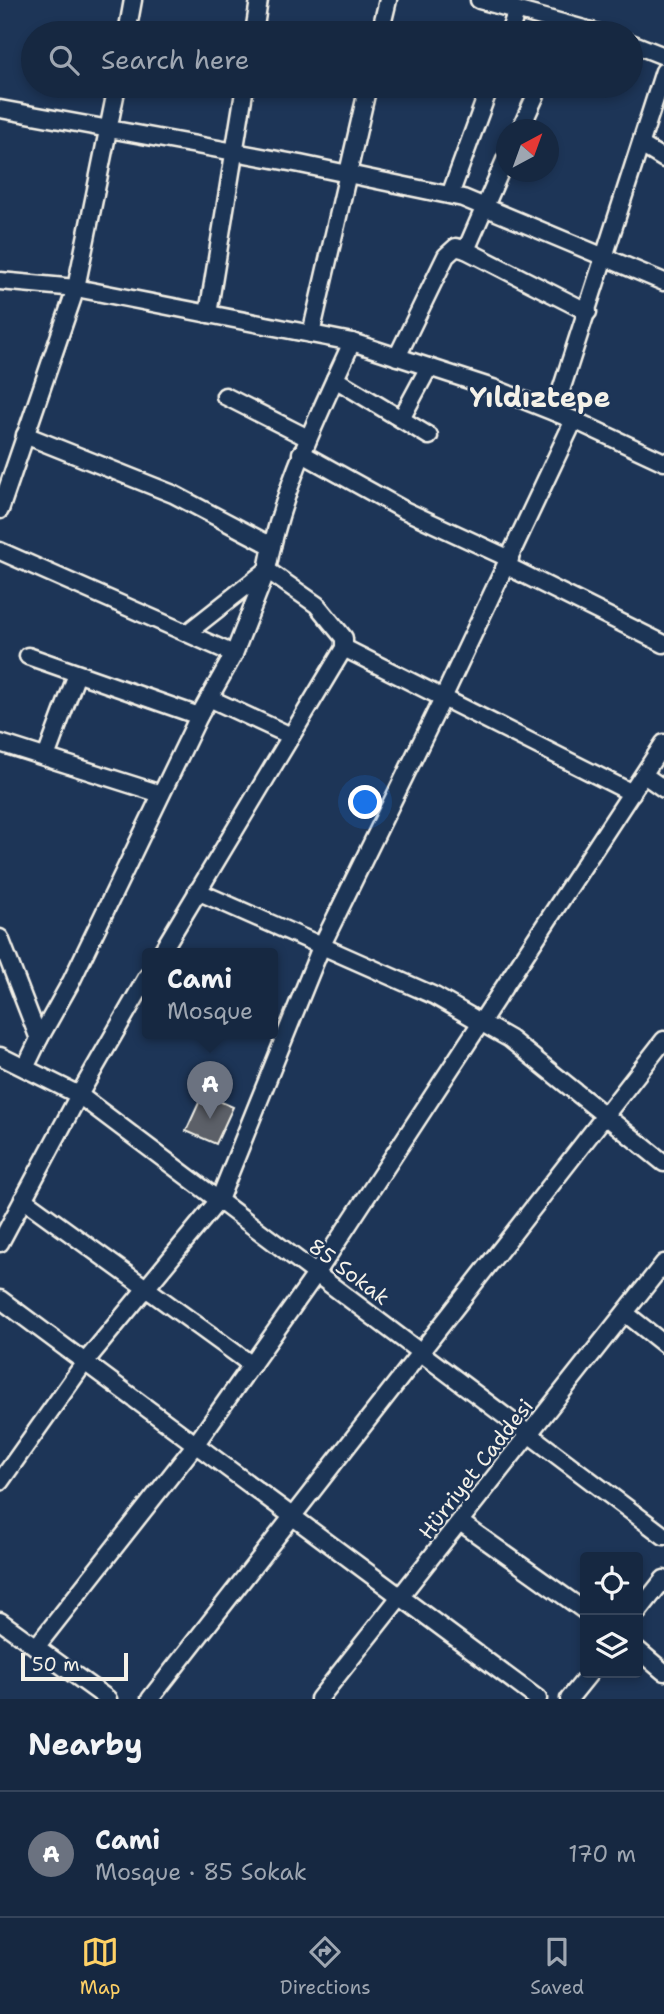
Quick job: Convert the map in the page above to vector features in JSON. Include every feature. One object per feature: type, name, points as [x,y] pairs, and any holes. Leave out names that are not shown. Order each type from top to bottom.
[{"type":"street","points":[[129,21],[133,0]]},
{"type":"street","points":[[256,21],[259,0]]},
{"type":"street","points":[[383,21],[388,0]]},
{"type":"street","points":[[480,0],[517,9],[548,21]]},
{"type":"street","points":[[513,21],[517,9]]},
{"type":"street","points":[[643,48],[664,56]]},
{"type":"street","points":[[554,412],[664,71]]},
{"type":"street","points":[[1,504],[76,288],[115,98]]},
{"type":"street","points":[[208,314],[243,98]]},
{"type":"street","points":[[311,334],[366,98]]},
{"type":"street","points":[[450,195],[486,98]]},
{"type":"street","points":[[525,119],[535,98]]},
{"type":"street","points":[[0,109],[450,195],[664,282]]},
{"type":"street","points":[[641,145],[664,159]]},
{"type":"street","points":[[466,250],[496,180]]},
{"type":"street","points":[[397,357],[446,256],[456,247],[588,312]]},
{"type":"street","points":[[0,281],[76,288],[352,342],[554,412],[664,462]]},
{"type":"street","points":[[25,1068],[71,982],[199,716],[234,654],[267,570],[276,525],[301,453],[352,342]]},
{"type":"street","points":[[401,419],[429,367]]},
{"type":"street","points":[[335,379],[429,436]]},
{"type":"street","points":[[225,396],[308,438]]},
{"type":"street","points":[[0,1482],[85,1362],[219,1200],[321,947],[443,698],[574,420]]},
{"type":"street","points":[[26,435],[173,494],[272,546]]},
{"type":"street","points":[[301,453],[404,510],[664,644]]},
{"type":"street","points":[[0,551],[234,654]]},
{"type":"street","points":[[187,633],[267,570]]},
{"type":"street","points":[[164,948],[344,648],[344,638],[317,605],[267,570]]},
{"type":"street","points":[[344,648],[632,793]]},
{"type":"street","points":[[28,656],[199,716]]},
{"type":"street","points":[[46,757],[78,674]]},
{"type":"street","points":[[209,698],[291,736]]},
{"type":"street","points":[[36,1647],[195,1445],[316,1274],[664,743]]},
{"type":"street","points":[[0,744],[161,794]]},
{"type":"street","points":[[643,775],[664,789]]},
{"type":"street","points":[[197,891],[435,996],[510,1039],[664,1163]]},
{"type":"street","points":[[0,939],[39,1039]]},
{"type":"street","points":[[0,1243],[79,1095],[142,986]]},
{"type":"street","points":[[150,1699],[422,1354],[664,1040]]},
{"type":"street","name":"85 Sokak","points":[[0,1056],[79,1095],[664,1536]]},
{"type":"street","points":[[23,1199],[252,1365]]},
{"type":"street","name":"Hürriyet Caddesi","points":[[319,1699],[664,1263]]},
{"type":"street","points":[[0,1299],[399,1599],[538,1699]]},
{"type":"street","points":[[625,1313],[664,1344]]},
{"type":"street","points":[[460,1522],[580,1607]]},
{"type":"street","points":[[643,1606],[664,1579]]},
{"type":"street","points":[[0,1621],[108,1699]]},
{"type":"street","points":[[643,1654],[664,1672]]},
{"type":"street","points":[[569,1699],[586,1678]]},
{"type":"building","points":[[203,1094],[233,1107],[216,1144],[186,1131]]},
{"type":"place","name":"Cami","points":[[210,1119]]},
{"type":"district","name":"Yıldıztepe","points":[[540,397]]}]
